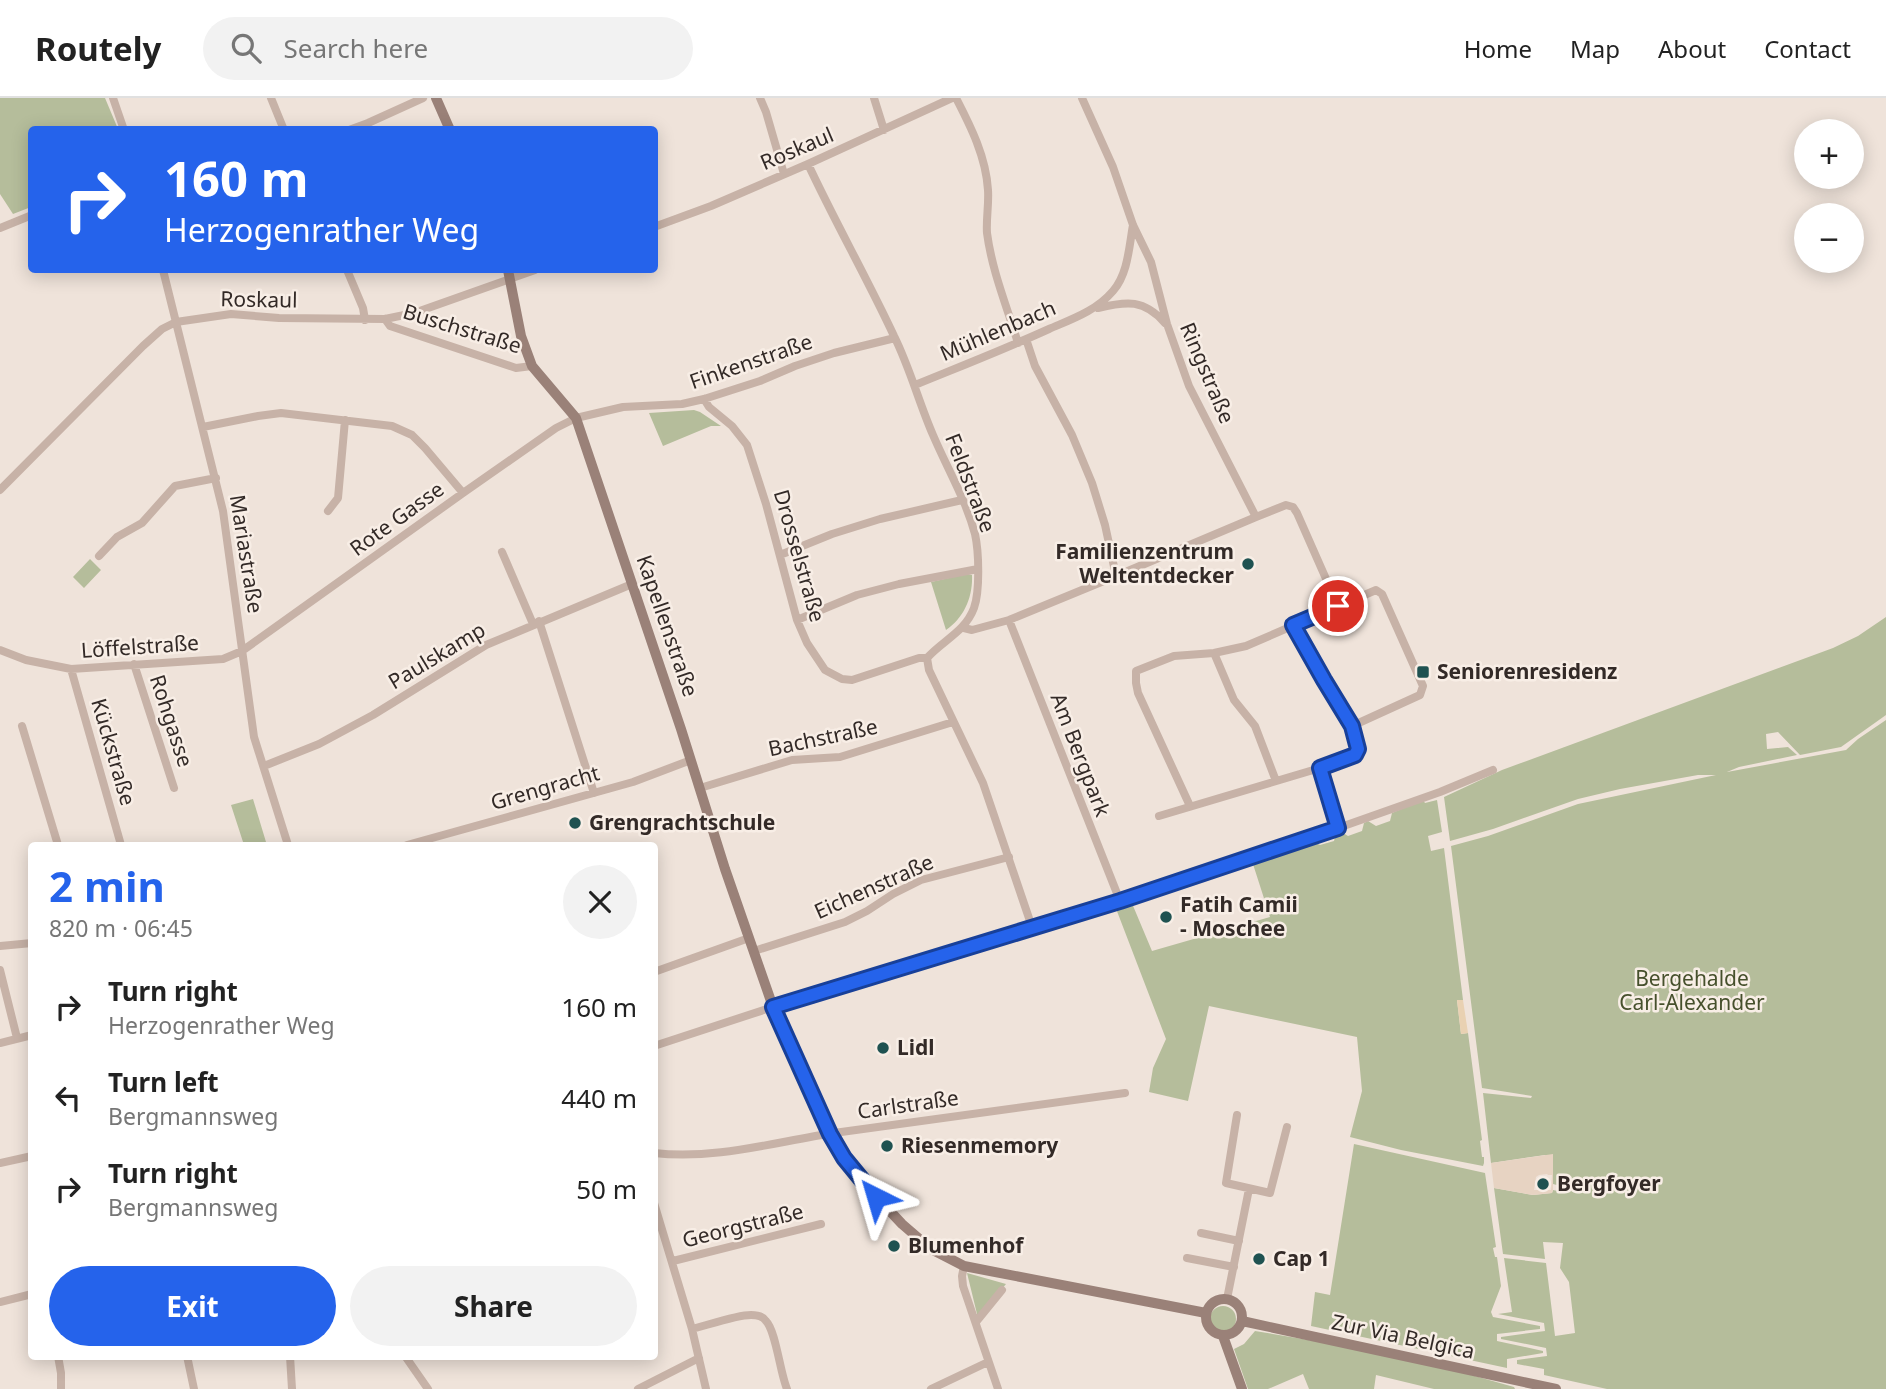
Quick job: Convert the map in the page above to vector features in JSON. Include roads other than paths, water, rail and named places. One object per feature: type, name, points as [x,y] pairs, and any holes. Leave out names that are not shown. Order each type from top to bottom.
[{"type":"street","points":[[113,98],[123,126]]},
{"type":"street","points":[[271,98],[282,126]]},
{"type":"street","points":[[360,126],[423,98]]},
{"type":"street","points":[[436,98],[448,126]]},
{"type":"street","points":[[760,98],[784,174]]},
{"type":"street","points":[[874,98],[884,130]]},
{"type":"street","points":[[954,98],[972,130],[987,173],[987,231],[998,282],[1022,341],[1072,435],[1092,483],[1116,576]]},
{"type":"street","name":"Roskaul","points":[[658,226],[808,164],[954,98]]},
{"type":"street","name":"Ringstraße","points":[[1082,98],[1113,167],[1133,225],[1151,262],[1167,324],[1189,386],[1256,517]]},
{"type":"street","name":"Feldstraße","points":[[808,164],[895,338],[975,535],[978,569],[974,607],[964,628]]},
{"type":"street","points":[[0,228],[28,217]]},
{"type":"street","name":"Mühlenbach","points":[[1095,308],[1114,290],[1122,275],[1133,225]]},
{"type":"street","name":"Mariastraße","points":[[164,273],[216,478],[229,543],[254,737],[287,842]]},
{"type":"street","points":[[348,273],[363,308],[365,320]]},
{"type":"street","name":"Roskaul","points":[[0,490],[143,346],[162,329],[176,322],[231,314],[279,318],[385,320],[414,313],[509,274]]},
{"type":"street","name":"Kapellenstraße","points":[[509,274],[521,336],[532,366],[576,418],[773,1007],[830,1134],[860,1179],[902,1224],[931,1249],[964,1266],[1206,1313]]},
{"type":"street","name":"Mühlenbach","points":[[915,385],[1095,308],[1133,303],[1149,307],[1167,324]]},
{"type":"street","name":"Buschstraße","points":[[385,320],[390,326],[516,368],[532,366]]},
{"type":"street","name":"Finkenstraße","points":[[576,418],[623,407],[682,404],[704,399],[834,353],[895,338]]},
{"type":"street","name":"Drosselstraße","points":[[704,399],[747,445],[797,620],[807,643],[825,670],[842,679],[852,680],[919,658],[927,658]]},
{"type":"street","points":[[203,427],[281,413],[392,426],[412,435],[463,493]]},
{"type":"street","name":"Rote Gasse","points":[[242,652],[463,493],[556,428],[576,418]]},
{"type":"street","points":[[328,511],[338,498],[345,420]]},
{"type":"street","points":[[99,556],[117,537],[142,523],[175,486],[216,478]]},
{"type":"street","points":[[780,555],[832,534],[880,519],[962,500]]},
{"type":"street","points":[[1032,927],[982,783],[929,670],[927,658],[935,649],[964,628],[972,630],[1009,620],[1286,505],[1293,507],[1297,513],[1338,606]]},
{"type":"street","points":[[502,552],[536,623],[594,793]]},
{"type":"street","points":[[797,620],[857,595],[978,569]]},
{"type":"street","name":"Paulskamp","points":[[264,766],[319,744],[373,715],[485,645],[632,584]]},
{"type":"street","points":[[1190,806],[1138,693],[1136,671],[1174,656],[1214,653],[1246,646],[1376,590],[1382,594],[1423,686],[1420,695],[1352,726]]},
{"type":"street","name":"Am Bergpark","points":[[1009,620],[1120,901]]},
{"type":"street","points":[[1159,816],[1355,755],[1358,749],[1352,726],[1293,625]]},
{"type":"street","name":"Löffelstraße","points":[[0,650],[26,660],[71,669],[223,659],[242,652]]},
{"type":"street","points":[[1214,653],[1234,700],[1255,726],[1276,781]]},
{"type":"street","name":"Rohgasse","points":[[134,664],[174,788]]},
{"type":"street","name":"Kückstraße","points":[[71,669],[120,842]]},
{"type":"street","name":"Bachstraße","points":[[700,788],[792,760],[840,757],[953,722]]},
{"type":"street","points":[[22,726],[57,842]]},
{"type":"street","name":"Grengracht","points":[[418,842],[633,782],[691,760]]},
{"type":"street","points":[[1320,768],[1338,828]]},
{"type":"street","points":[[658,1045],[1120,901],[1338,828],[1493,770]]},
{"type":"street","name":"Eichenstraße","points":[[754,951],[845,922],[921,880],[1009,858]]},
{"type":"street","points":[[658,971],[749,938]]},
{"type":"street","points":[[0,946],[28,943]]},
{"type":"street","points":[[0,970],[17,1038]]},
{"type":"street","points":[[0,1043],[28,1036]]},
{"type":"street","name":"Carlstraße","points":[[658,1153],[698,1156],[830,1134],[1125,1093]]},
{"type":"street","points":[[1237,1115],[1226,1183],[1249,1189],[1270,1193],[1287,1126]]},
{"type":"street","points":[[0,1163],[28,1157]]},
{"type":"street","points":[[1227,1299],[1249,1189]]},
{"type":"street","name":"Georgstraße","points":[[658,1215],[692,1329],[706,1389]]},
{"type":"street","name":"Georgstraße","points":[[673,1261],[821,1224]]},
{"type":"street","points":[[1200,1233],[1239,1241]]},
{"type":"street","points":[[1187,1258],[1234,1267]]},
{"type":"street","points":[[964,1266],[963,1286],[998,1389]]},
{"type":"street","points":[[976,1322],[1002,1290]]},
{"type":"street","points":[[0,1302],[28,1295]]},
{"type":"street","points":[[1227,1299],[1233,1301],[1241,1310],[1242,1321],[1235,1332],[1217,1335],[1207,1326],[1206,1313],[1214,1301],[1227,1299]]},
{"type":"street","points":[[692,1329],[750,1315],[760,1316],[768,1322],[772,1332],[787,1389]]},
{"type":"street","name":"Zur Via Belgica","points":[[1242,1321],[1556,1389]]},
{"type":"street","points":[[1223,1336],[1242,1389]]},
{"type":"street","points":[[639,1389],[699,1358]]},
{"type":"street","points":[[59,1360],[61,1389]]},
{"type":"street","points":[[188,1360],[194,1389]]},
{"type":"street","points":[[290,1360],[292,1389]]},
{"type":"street","points":[[408,1360],[428,1389]]},
{"type":"street","points":[[931,1389],[988,1362]]},
{"type":"place","name":"Familienzentrum Weltentdecker","points":[[1248,564]]},
{"type":"place","name":"Seniorenresidenz","points":[[1423,672]]},
{"type":"place","name":"Grengrachtschule","points":[[575,823]]},
{"type":"place","name":"Fatih Camii - Moschee","points":[[1166,917]]},
{"type":"place","name":"Lidl","points":[[883,1048]]},
{"type":"place","name":"Riesenmemory","points":[[887,1146]]},
{"type":"place","name":"Bergfoyer","points":[[1543,1184]]},
{"type":"place","name":"Blumenhof","points":[[894,1246]]},
{"type":"place","name":"Cap 1","points":[[1259,1259]]},
{"type":"park label","name":"Bergehalde Carl-Alexander","points":[[1692,991]]}]
